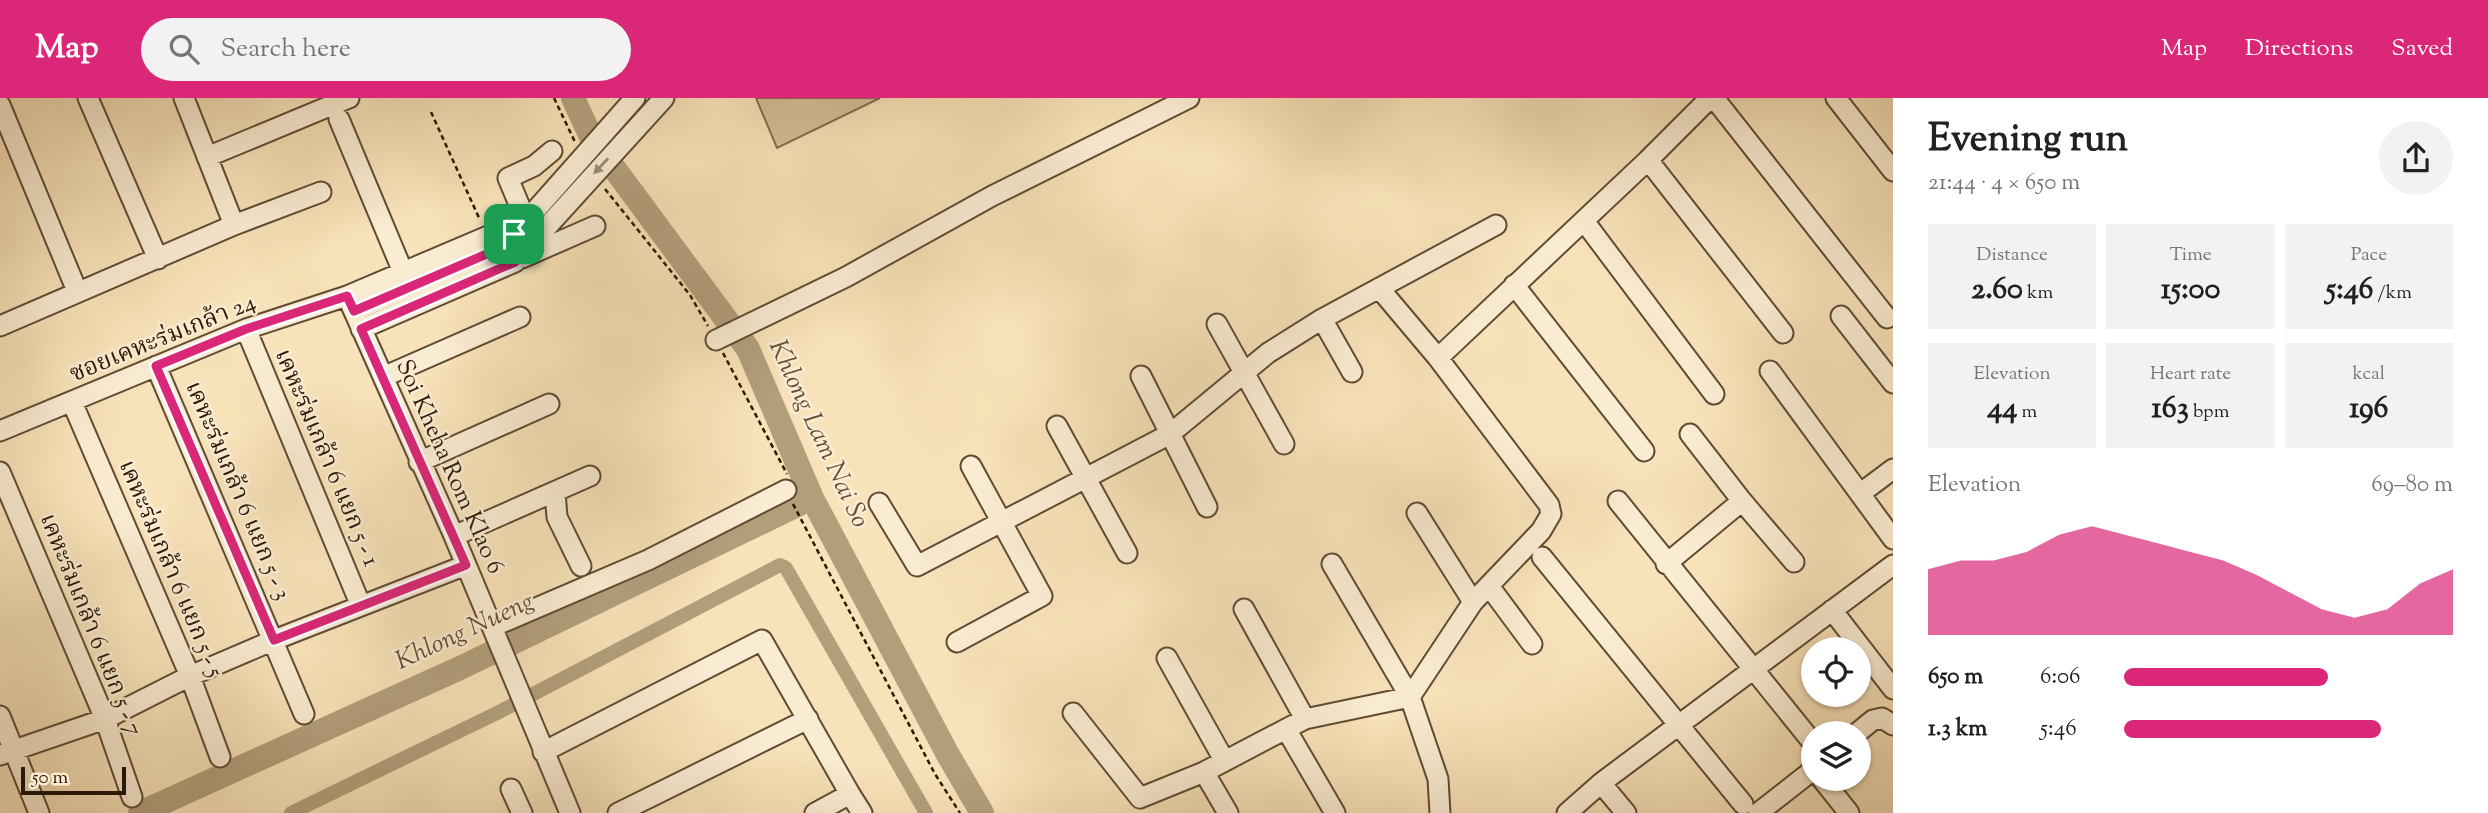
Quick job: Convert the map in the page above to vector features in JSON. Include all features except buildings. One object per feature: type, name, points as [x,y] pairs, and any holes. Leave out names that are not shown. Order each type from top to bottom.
[{"type":"street","points":[[89,98],[158,260]]},
{"type":"street","points":[[184,98],[234,225]]},
{"type":"street","points":[[207,157],[349,98]]},
{"type":"street","points":[[573,183],[608,128],[635,98]]},
{"type":"street","points":[[354,312],[503,247],[523,233],[573,183],[623,142],[664,98]]},
{"type":"street","points":[[716,340],[751,320],[846,277],[992,196],[1189,98]]},
{"type":"street","points":[[1438,358],[1712,98],[1887,318]]},
{"type":"street","points":[[1836,98],[1893,171]]},
{"type":"street","points":[[0,105],[76,292]]},
{"type":"street","points":[[339,119],[403,272]]},
{"type":"street","points":[[515,262],[523,233],[508,178],[534,166],[552,151]]},
{"type":"street","points":[[1648,160],[1783,333]]},
{"type":"street","points":[[0,326],[234,225],[321,192]]},
{"type":"street","points":[[1584,221],[1714,394]]},
{"type":"street","points":[[879,503],[917,566],[1170,434],[1268,353],[1322,318],[1496,225]]},
{"type":"street","points":[[354,312],[515,262],[595,226]]},
{"type":"street","points":[[354,312],[403,272],[488,236]]},
{"type":"street","points":[[1514,285],[1644,451]]},
{"type":"street","points":[[1073,713],[1140,798],[1204,772],[1305,719],[1410,697],[1473,602],[1548,523],[1549,505],[1438,358],[1379,288]]},
{"type":"street","name":"ซอยเคหะร่มเกล้า 24","points":[[0,431],[246,329],[354,312]]},
{"type":"street","name":"Soi Kheha Rom Klao 6","points":[[354,312],[454,536],[542,752],[570,813]]},
{"type":"street","points":[[1841,316],[1893,383]]},
{"type":"street","points":[[383,377],[520,317]]},
{"type":"street","points":[[1322,318],[1352,372]]},
{"type":"street","points":[[1217,324],[1284,444]]},
{"type":"street","name":"เคหะร่มเกล้า 6 แยก 5 - 1","points":[[246,329],[361,606]]},
{"type":"street","name":"เคหะร่มเกล้า 6 แยก 5 - 3","points":[[156,366],[304,714]]},
{"type":"street","points":[[1770,371],[1893,539]]},
{"type":"street","points":[[1141,376],[1207,507]]},
{"type":"street","name":"เคหะร่มเกล้า 6 แยก 5 - 5","points":[[72,402],[190,676],[220,757]]},
{"type":"street","points":[[419,461],[549,404]]},
{"type":"street","points":[[1057,426],[1127,553]]},
{"type":"street","points":[[1690,434],[1794,562]]},
{"type":"street","points":[[957,642],[1042,596],[971,466]]},
{"type":"street","points":[[1861,493],[1893,469]]},
{"type":"street","name":"เคหะร่มเกล้า 6 แยก 5 - 7","points":[[0,472],[105,719],[132,797]]},
{"type":"street","points":[[454,536],[590,476]]},
{"type":"street","points":[[494,632],[648,560],[786,490]]},
{"type":"street","points":[[555,492],[557,517],[581,566]]},
{"type":"street","points":[[1618,501],[1666,564],[1755,667],[1801,727]]},
{"type":"street","points":[[1666,564],[1742,501]]},
{"type":"street","points":[[1417,513],[1473,602]]},
{"type":"street","points":[[1542,557],[1677,724],[1751,809],[1801,777]]},
{"type":"street","points":[[1332,564],[1410,697],[1438,779],[1440,813]]},
{"type":"street","points":[[7,751],[105,719],[190,676],[274,640],[466,565]]},
{"type":"street","points":[[1567,813],[1677,724],[1893,565]]},
{"type":"street","points":[[1489,586],[1532,643]]},
{"type":"street","points":[[1244,609],[1305,719]]},
{"type":"street","points":[[1832,610],[1893,690]]},
{"type":"street","points":[[542,752],[762,640],[862,813]]},
{"type":"street","points":[[1167,657],[1224,760]]},
{"type":"street","points":[[0,716],[7,751],[39,813]]},
{"type":"street","points":[[1871,722],[1882,718],[1893,725]]},
{"type":"street","points":[[618,813],[808,719]]},
{"type":"street","points":[[1286,729],[1335,813]]},
{"type":"street","points":[[1204,772],[1228,813]]},
{"type":"street","points":[[1601,783],[1626,813]]},
{"type":"street","points":[[511,789],[522,813]]},
{"type":"street","points":[[1832,791],[1849,813]]},
{"type":"street","points":[[815,813],[850,794]]},
{"type":"path","points":[[554,98],[576,143]]},
{"type":"path","points":[[431,111],[488,236]]},
{"type":"path","points":[[604,187],[690,295],[716,340],[787,475],[786,490],[935,774],[960,813]]},
{"type":"shaded area","points":[[756,98],[880,98],[777,148]]},
{"type":"waterway","name":"Khlong Lam Nai So","points":[[573,98],[591,137],[748,349],[812,498],[947,753],[982,813]]},
{"type":"waterway","name":"Khlong Nueng","points":[[140,813],[460,668],[812,498]]},
{"type":"waterway","points":[[291,813],[497,713],[780,565],[786,568],[926,813]]},
{"type":"route","points":[[514,234],[529,246],[515,262],[361,329],[466,565],[274,640],[156,366],[246,329],[347,296],[354,311],[503,247],[514,234]]}]
